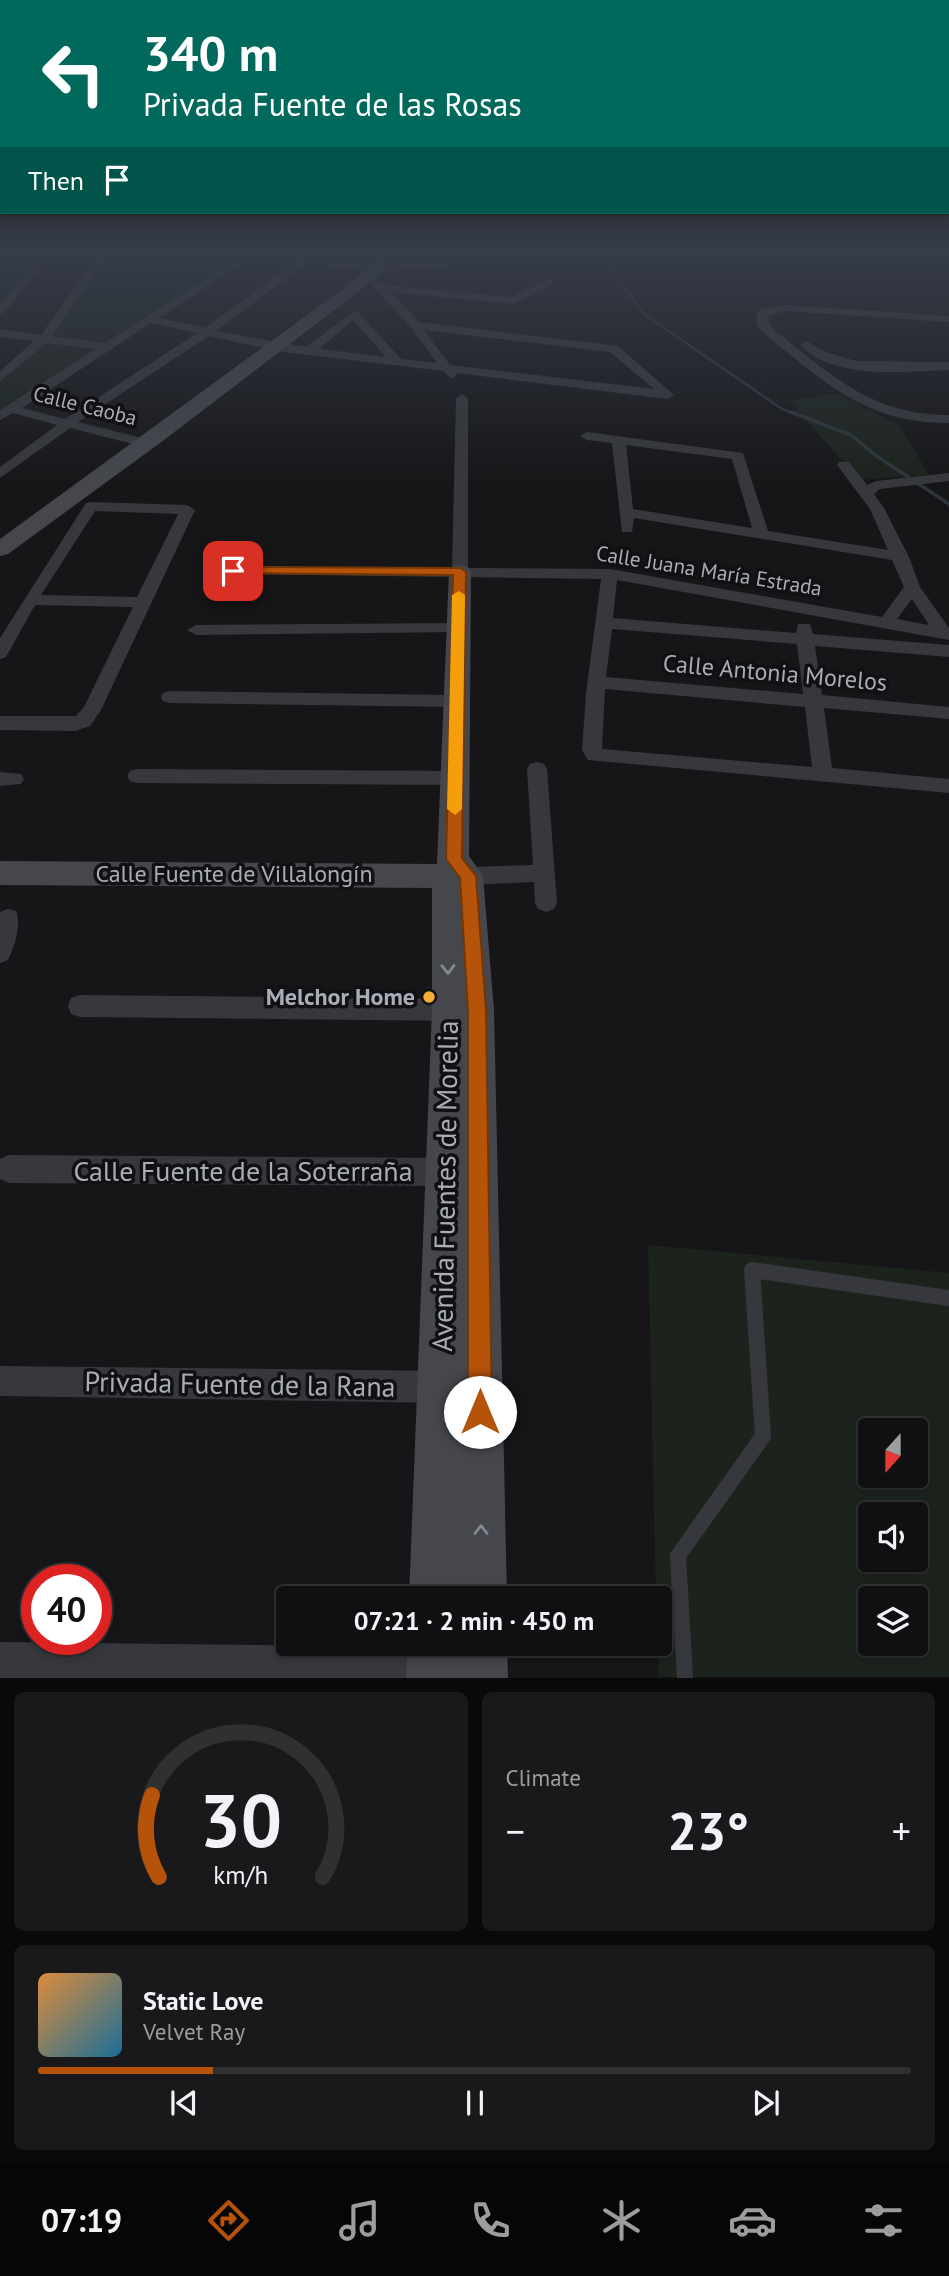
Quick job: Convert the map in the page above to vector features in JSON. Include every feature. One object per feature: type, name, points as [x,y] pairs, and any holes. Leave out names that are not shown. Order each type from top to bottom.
[{"type":"street","points":[[0,377],[51,330]]},
{"type":"street","points":[[5,413],[135,330]]},
{"type":"street","points":[[199,330],[309,351],[668,395],[614,349],[452,330]]},
{"type":"street","points":[[0,550],[149,444],[299,330]]},
{"type":"street","points":[[309,351],[334,330]]},
{"type":"street","points":[[369,330],[397,362]]},
{"type":"street","name":"Avenida Fuentes de Morelia","points":[[418,330],[447,368],[460,391],[460,572],[455,778],[463,1010],[461,1172],[441,1387],[434,1586]]},
{"type":"street","points":[[768,330],[814,366],[834,369],[949,372]]},
{"type":"street","points":[[794,330],[834,369],[949,366]]},
{"type":"street","points":[[0,474],[89,408],[207,332]]},
{"type":"street","points":[[0,333],[108,347]]},
{"type":"street","points":[[814,366],[820,360],[902,418],[923,421],[949,419]]},
{"type":"street","name":"Calle Caoba","points":[[5,413],[69,424],[149,444]]},
{"type":"street","points":[[587,436],[737,456],[761,533]]},
{"type":"street","points":[[620,440],[627,529]]},
{"type":"street","points":[[844,465],[875,499],[912,587],[946,633]]},
{"type":"street","points":[[875,499],[949,477]]},
{"type":"street","points":[[919,485],[949,486]]},
{"type":"street","points":[[0,653],[30,600],[91,506],[187,510],[92,710],[82,721],[75,724],[0,723]]},
{"type":"street","points":[[626,512],[901,556]]},
{"type":"street","name":"Calle Juana María Estrada","points":[[233,571],[610,574],[946,633]]},
{"type":"street","points":[[610,574],[597,682],[592,750],[595,755],[949,786]]},
{"type":"street","points":[[886,623],[912,587]]},
{"type":"street","points":[[30,600],[143,602]]},
{"type":"street","points":[[802,608],[823,775]]},
{"type":"street","points":[[606,623],[949,651]]},
{"type":"street","points":[[196,630],[457,628]]},
{"type":"street","name":"Calle Antonia Morelos","points":[[597,682],[949,713]]},
{"type":"street","points":[[170,697],[457,701]]},
{"type":"street","points":[[0,708],[92,710]]},
{"type":"street","points":[[537,769],[546,903]]},
{"type":"street","points":[[137,776],[455,778]]},
{"type":"street","points":[[457,871],[543,873]]},
{"type":"street","name":"Calle Fuente de Villalongín","points":[[0,873],[457,871]]},
{"type":"street","points":[[0,953],[8,918]]},
{"type":"street","points":[[80,1006],[463,1010]]},
{"type":"street","name":"Calle Fuente de la Soterraña","points":[[9,1169],[461,1172]]},
{"type":"street","name":"Avenida Fuentes de Morelia","points":[[461,1172],[480,1386],[482,1586]]},
{"type":"street","name":"Privada Fuente de la Rana","points":[[0,1381],[480,1386]]},
{"type":"street","points":[[0,1660],[482,1662]]},
{"type":"lane","points":[[685,1678],[678,1556],[763,1436],[752,1270],[949,1298]]},
{"type":"shaded area","points":[[54,330],[130,330],[107,345],[51,335]]},
{"type":"shaded area","points":[[45,341],[100,350],[0,414],[0,381]]},
{"type":"shaded area","points":[[836,393],[900,426],[929,475],[859,480],[789,401]]},
{"type":"shaded area","points":[[648,1245],[949,1273],[949,1677],[658,1677],[659,1656],[672,1656],[672,1586],[656,1586]]},
{"type":"waterway","points":[[668,330],[782,409],[796,414]]},
{"type":"waterway","points":[[791,412],[851,435],[875,455],[949,504]]},
{"type":"slow traffic","points":[[455,809],[459,595]]},
{"type":"place","name":"Melchor Home","points":[[429,997]]},
{"type":"route","points":[[233,571],[460,572],[454,859],[468,876],[471,895],[477,1010],[480,1412]]}]
